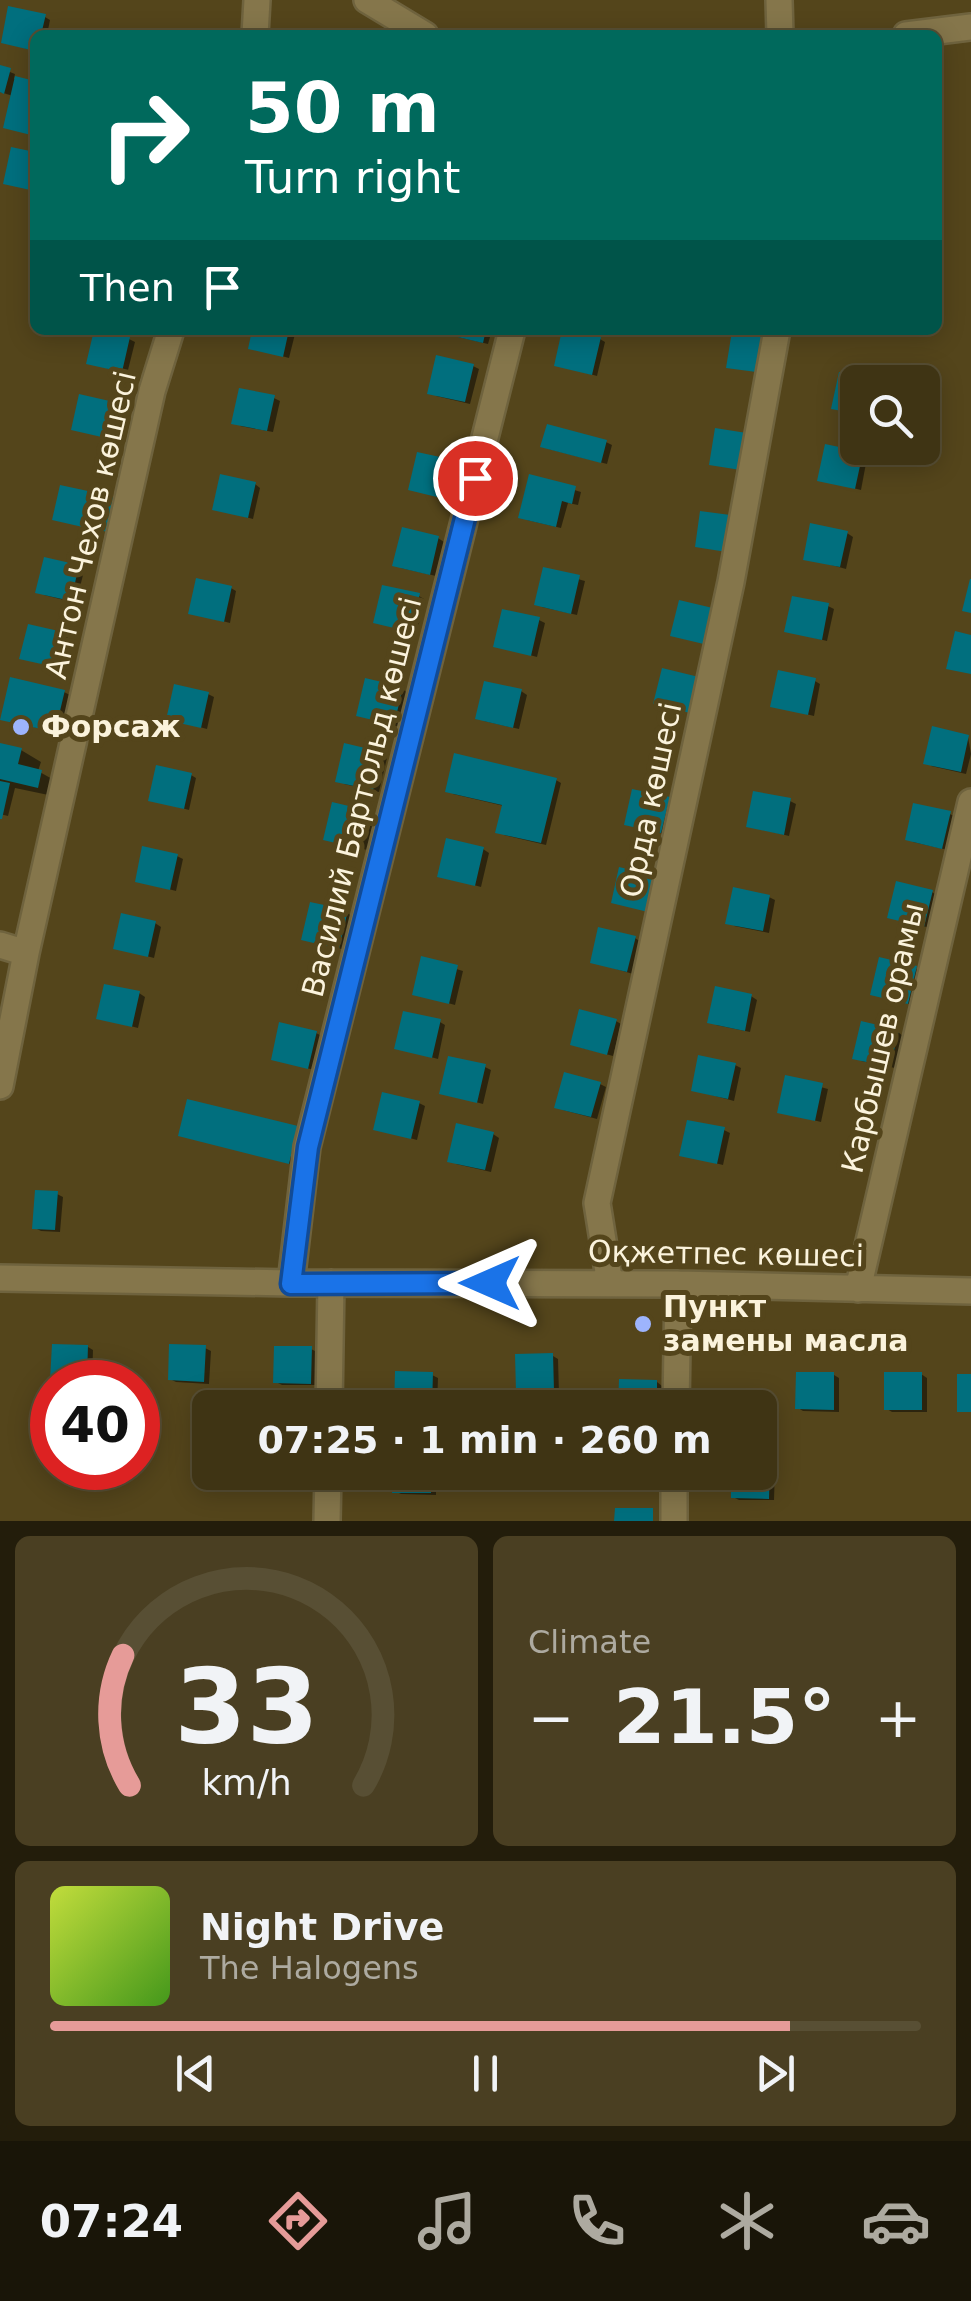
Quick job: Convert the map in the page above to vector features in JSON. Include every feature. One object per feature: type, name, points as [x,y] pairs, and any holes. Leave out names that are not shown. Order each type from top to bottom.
[{"type":"street","points":[[255,30],[258,0]]},
{"type":"street","points":[[367,0],[417,30]]},
{"type":"street","points":[[780,0],[780,30]]},
{"type":"street","points":[[942,31],[971,27]]},
{"type":"street","name":"Антон Чехов көшесі","points":[[0,1086],[26,953],[152,391],[169,335]]},
{"type":"street","name":"Василий Бартольд көшесі","points":[[291,1284],[308,1147],[511,335]]},
{"type":"street","name":"Орда көшесі","points":[[610,1284],[597,1202],[732,582],[776,335]]},
{"type":"street","name":"Карбышев орамы","points":[[858,1289],[971,802]]},
{"type":"street","points":[[0,945],[26,953]]},
{"type":"street","name":"Оқжетпес көшесі","points":[[0,1278],[291,1284],[678,1284],[971,1291]]},
{"type":"street","points":[[329,1390],[331,1283]]},
{"type":"street","points":[[676,1390],[678,1284]]},
{"type":"street","points":[[327,1521],[328,1490]]},
{"type":"street","points":[[674,1490],[674,1521]]},
{"type":"building","points":[[8,6],[46,14],[42,30],[30,30],[30,50],[1,43]]},
{"type":"building","points":[[0,65],[11,68],[4,94],[0,92]]},
{"type":"building","points":[[15,76],[30,80],[30,135],[3,128]]},
{"type":"building","points":[[11,147],[30,151],[30,190],[3,184]]},
{"type":"building","points":[[93,335],[130,337],[122,372],[86,364]]},
{"type":"building","points":[[251,335],[288,335],[283,357],[248,349]]},
{"type":"building","points":[[449,335],[485,335],[483,343]]},
{"type":"building","points":[[561,335],[601,337],[592,375],[554,366]]},
{"type":"building","points":[[731,335],[770,336],[764,373],[726,368]]},
{"type":"building","points":[[436,355],[474,364],[465,402],[427,394]]},
{"type":"building","points":[[839,372],[840,372],[840,411],[831,409]]},
{"type":"building","points":[[239,388],[275,395],[267,431],[231,424]]},
{"type":"building","points":[[79,394],[114,402],[106,438],[71,430]]},
{"type":"building","points":[[547,424],[607,440],[601,463],[540,447]]},
{"type":"building","points":[[715,428],[753,434],[747,471],[709,465]]},
{"type":"building","points":[[825,444],[840,447],[840,465],[860,465],[855,489],[817,481]]},
{"type":"building","points":[[417,452],[454,460],[445,499],[408,490]]},
{"type":"building","points":[[220,474],[256,482],[248,518],[212,510]]},
{"type":"building","points":[[529,474],[576,486],[572,504],[562,501],[556,527],[518,518]]},
{"type":"building","points":[[60,485],[116,497],[108,532],[89,528],[91,514],[87,528],[52,520]]},
{"type":"building","points":[[700,511],[738,516],[733,553],[695,547]]},
{"type":"building","points":[[810,523],[848,531],[840,567],[803,560]]},
{"type":"building","points":[[402,527],[439,536],[430,575],[392,566]]},
{"type":"building","points":[[44,557],[79,565],[71,601],[35,593]]},
{"type":"building","points":[[543,567],[580,575],[571,614],[534,605]]},
{"type":"building","points":[[196,578],[232,586],[224,622],[188,614]]},
{"type":"building","points":[[971,579],[971,613],[962,611]]},
{"type":"building","points":[[382,585],[420,593],[411,632],[373,623]]},
{"type":"building","points":[[792,596],[829,603],[822,640],[784,632]]},
{"type":"building","points":[[679,600],[717,609],[708,645],[670,636]]},
{"type":"building","points":[[502,609],[540,617],[531,656],[493,647]]},
{"type":"building","points":[[28,624],[63,632],[55,667],[19,659]]},
{"type":"building","points":[[955,631],[971,635],[971,674],[946,669]]},
{"type":"building","points":[[662,668],[699,677],[690,713],[653,704]]},
{"type":"building","points":[[778,670],[816,678],[808,715],[770,707]]},
{"type":"building","points":[[10,677],[65,690],[55,732],[0,720]]},
{"type":"building","points":[[365,678],[403,687],[394,725],[356,716]]},
{"type":"building","points":[[484,681],[522,689],[513,728],[475,719]]},
{"type":"building","points":[[174,684],[209,692],[201,728],[166,720]]},
{"type":"building","points":[[932,726],[969,735],[961,772],[923,764]]},
{"type":"building","points":[[0,743],[22,748],[18,764],[42,770],[38,788],[0,779]]},
{"type":"building","points":[[344,743],[382,752],[373,790],[335,782]]},
{"type":"building","points":[[454,753],[557,778],[541,843],[495,833],[502,805],[445,792]]},
{"type":"building","points":[[156,765],[192,773],[184,809],[148,801]]},
{"type":"building","points":[[0,781],[10,783],[2,819],[0,819]]},
{"type":"building","points":[[632,789],[670,797],[661,833],[624,825]]},
{"type":"building","points":[[753,791],[791,798],[784,835],[746,827]]},
{"type":"building","points":[[332,802],[370,811],[361,849],[323,840]]},
{"type":"building","points":[[913,803],[951,811],[942,849],[905,840]]},
{"type":"building","points":[[446,838],[484,847],[475,886],[437,877]]},
{"type":"building","points":[[142,846],[178,854],[170,890],[135,882]]},
{"type":"building","points":[[619,867],[657,876],[648,912],[611,903]]},
{"type":"building","points":[[896,881],[933,890],[924,927],[887,918]]},
{"type":"building","points":[[733,887],[770,895],[763,931],[725,924]]},
{"type":"building","points":[[310,902],[348,910],[339,949],[301,940]]},
{"type":"building","points":[[121,913],[156,921],[148,957],[113,949]]},
{"type":"building","points":[[598,927],[636,936],[627,972],[590,963]]},
{"type":"building","points":[[421,956],[458,965],[449,1004],[412,995]]},
{"type":"building","points":[[879,957],[917,966],[908,1004],[870,995]]},
{"type":"building","points":[[104,984],[140,991],[132,1027],[96,1019]]},
{"type":"building","points":[[715,986],[752,994],[745,1031],[707,1023]]},
{"type":"building","points":[[579,1009],[617,1019],[607,1055],[570,1045]]},
{"type":"building","points":[[403,1011],[441,1019],[432,1058],[394,1049]]},
{"type":"building","points":[[861,1021],[899,1030],[890,1067],[852,1059]]},
{"type":"building","points":[[279,1022],[317,1031],[308,1069],[271,1060]]},
{"type":"building","points":[[698,1055],[736,1063],[728,1099],[691,1091]]},
{"type":"building","points":[[448,1056],[486,1064],[477,1103],[439,1094]]},
{"type":"building","points":[[564,1072],[601,1082],[591,1117],[554,1108]]},
{"type":"building","points":[[785,1075],[823,1083],[815,1121],[777,1113]]},
{"type":"building","points":[[382,1092],[420,1101],[411,1139],[373,1130]]},
{"type":"building","points":[[187,1099],[298,1126],[289,1164],[178,1136]]},
{"type":"building","points":[[687,1120],[725,1127],[717,1164],[679,1156]]},
{"type":"building","points":[[456,1123],[494,1132],[485,1170],[447,1162]]},
{"type":"building","points":[[35,1190],[58,1191],[55,1230],[32,1229]]},
{"type":"building","points":[[52,1344],[88,1345],[88,1360],[51,1360]]},
{"type":"building","points":[[169,1344],[206,1345],[204,1382],[168,1380]]},
{"type":"building","points":[[274,1346],[312,1346],[311,1384],[273,1383]]},
{"type":"building","points":[[553,1353],[554,1390],[516,1390],[515,1354]]},
{"type":"building","points":[[395,1371],[433,1372],[432,1390],[394,1390]]},
{"type":"building","points":[[796,1372],[834,1372],[834,1410],[795,1409]]},
{"type":"building","points":[[884,1372],[922,1372],[922,1410],[884,1410]]},
{"type":"building","points":[[957,1374],[971,1374],[971,1412],[957,1412]]},
{"type":"building","points":[[619,1379],[657,1380],[657,1390],[619,1390]]},
{"type":"building","points":[[392,1490],[431,1490],[431,1493],[392,1493]]},
{"type":"building","points":[[731,1490],[769,1490],[769,1499],[731,1498]]},
{"type":"building","points":[[615,1508],[653,1508],[653,1521],[614,1521]]},
{"type":"place","name":"Форсаж","points":[[21,727]]},
{"type":"place","name":"Пункт замены масла","points":[[643,1324]]},
{"type":"route","points":[[475,478],[308,1147],[291,1284],[490,1283]]}]
